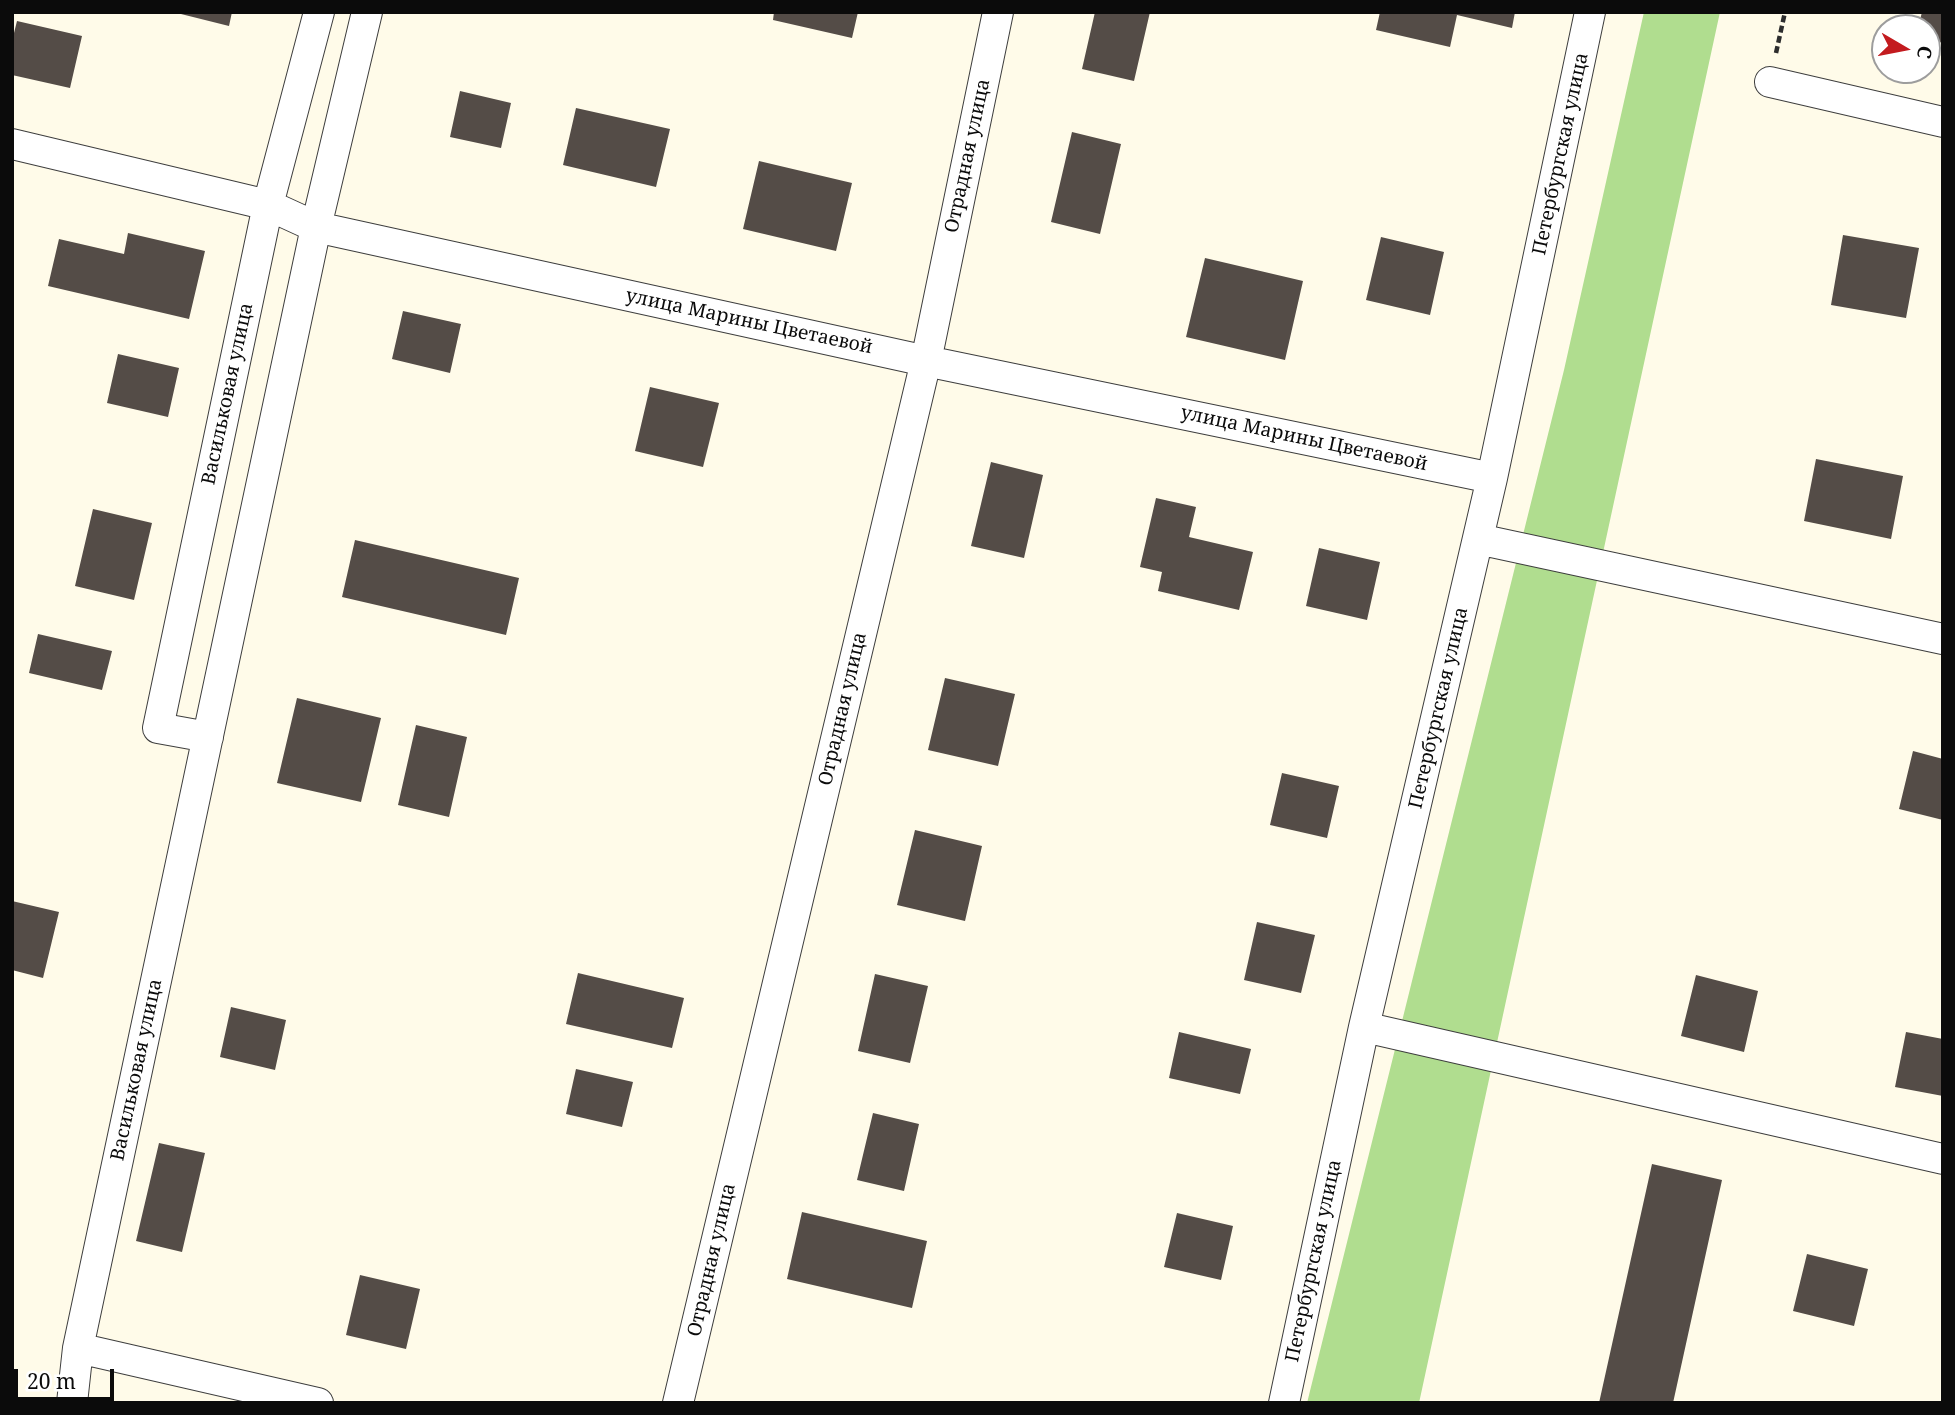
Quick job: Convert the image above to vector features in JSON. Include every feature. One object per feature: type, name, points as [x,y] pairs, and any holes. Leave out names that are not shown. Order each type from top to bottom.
[{"type":"street","name":"Васильковая улица","points":[[208,737],[158,728],[268,205],[319,12]]},
{"type":"street","name":"Васильковая улица","points":[[72,1403],[78,1348],[316,227],[368,12]]},
{"type":"street","name":"Отрадная улица","points":[[678,1403],[926,361],[998,12]]},
{"type":"street","name":"Петербургская улица","points":[[1284,1403],[1364,1027],[1492,478],[1590,12]]},
{"type":"street","points":[[1770,82],[1943,122]]},
{"type":"street","name":"улица Марины Цветаевой","points":[[12,144],[268,205],[316,227],[926,361],[1492,478]]},
{"type":"street","points":[[1478,540],[1943,639]]},
{"type":"street","points":[[1364,1027],[1943,1159]]},
{"type":"street","points":[[78,1348],[318,1403]]},
{"type":"path","points":[[1770,82],[1785,12]]},
{"type":"green space","points":[[1644,12],[1720,12],[1419,1403],[1307,1403],[1564,370]]},
{"type":"building","points":[[173,12],[232,12],[229,26]]},
{"type":"building","points":[[774,12],[858,12],[852,38],[773,20]]},
{"type":"building","points":[[1095,12],[1150,12],[1134,81],[1082,69]]},
{"type":"building","points":[[1380,12],[1515,12],[1512,28],[1457,15],[1450,47],[1376,30]]},
{"type":"building","points":[[1943,12],[1943,43],[1941,14],[1922,14]]},
{"type":"building","points":[[17,21],[82,36],[70,88],[12,75],[12,41]]},
{"type":"building","points":[[460,91],[511,103],[501,148],[450,137]]},
{"type":"building","points":[[576,108],[670,129],[656,187],[563,165]]},
{"type":"building","points":[[1072,132],[1121,144],[1100,234],[1051,222]]},
{"type":"building","points":[[759,161],[852,183],[836,251],[743,229]]},
{"type":"building","points":[[128,233],[205,251],[189,319],[48,286],[59,239],[124,254]]},
{"type":"building","points":[[1843,235],[1919,248],[1906,318],[1831,305]]},
{"type":"building","points":[[1381,237],[1444,252],[1430,315],[1366,300]]},
{"type":"building","points":[[1205,258],[1303,281],[1285,360],[1186,337]]},
{"type":"building","points":[[403,311],[461,324],[450,373],[392,359]]},
{"type":"building","points":[[118,354],[179,368],[168,417],[107,403]]},
{"type":"building","points":[[650,387],[719,403],[703,467],[635,451]]},
{"type":"building","points":[[1816,459],[1903,476],[1891,539],[1804,521]]},
{"type":"building","points":[[991,462],[1043,475],[1024,558],[971,546]]},
{"type":"building","points":[[1156,498],[1196,507],[1189,537],[1253,552],[1239,610],[1158,591],[1162,572],[1140,567]]},
{"type":"building","points":[[93,509],[152,523],[134,600],[75,586]]},
{"type":"building","points":[[355,540],[519,578],[506,635],[342,597]]},
{"type":"building","points":[[1319,548],[1380,562],[1367,620],[1306,606]]},
{"type":"building","points":[[38,634],[112,651],[102,690],[29,673]]},
{"type":"building","points":[[945,678],[1015,694],[998,766],[928,750]]},
{"type":"building","points":[[297,698],[381,718],[361,802],[277,783]]},
{"type":"building","points":[[416,725],[467,737],[449,817],[398,805]]},
{"type":"building","points":[[1913,751],[1943,759],[1943,820],[1899,809]]},
{"type":"building","points":[[1282,773],[1339,786],[1327,838],[1270,825]]},
{"type":"building","points":[[915,830],[982,846],[965,921],[897,905]]},
{"type":"building","points":[[12,901],[59,912],[43,978],[12,970]]},
{"type":"building","points":[[1257,922],[1315,935],[1301,993],[1244,980]]},
{"type":"building","points":[[578,973],[684,998],[672,1048],[566,1024]]},
{"type":"building","points":[[875,974],[928,986],[910,1063],[858,1051]]},
{"type":"building","points":[[1696,975],[1758,991],[1744,1052],[1681,1036]]},
{"type":"building","points":[[231,1007],[286,1020],[275,1070],[220,1057]]},
{"type":"building","points":[[1179,1032],[1251,1049],[1240,1094],[1169,1078]]},
{"type":"building","points":[[1906,1032],[1943,1039],[1943,1096],[1895,1087]]},
{"type":"building","points":[[576,1069],[633,1082],[622,1127],[566,1114]]},
{"type":"building","points":[[873,1113],[919,1124],[904,1191],[857,1180]]},
{"type":"building","points":[[159,1143],[205,1153],[182,1252],[136,1241]]},
{"type":"building","points":[[1652,1164],[1722,1180],[1673,1403],[1599,1403]]},
{"type":"building","points":[[802,1212],[927,1241],[912,1308],[787,1279]]},
{"type":"building","points":[[1177,1213],[1233,1226],[1221,1280],[1164,1267]]},
{"type":"building","points":[[1807,1254],[1868,1269],[1854,1326],[1793,1311]]},
{"type":"building","points":[[360,1275],[420,1289],[406,1349],[346,1335]]}]
